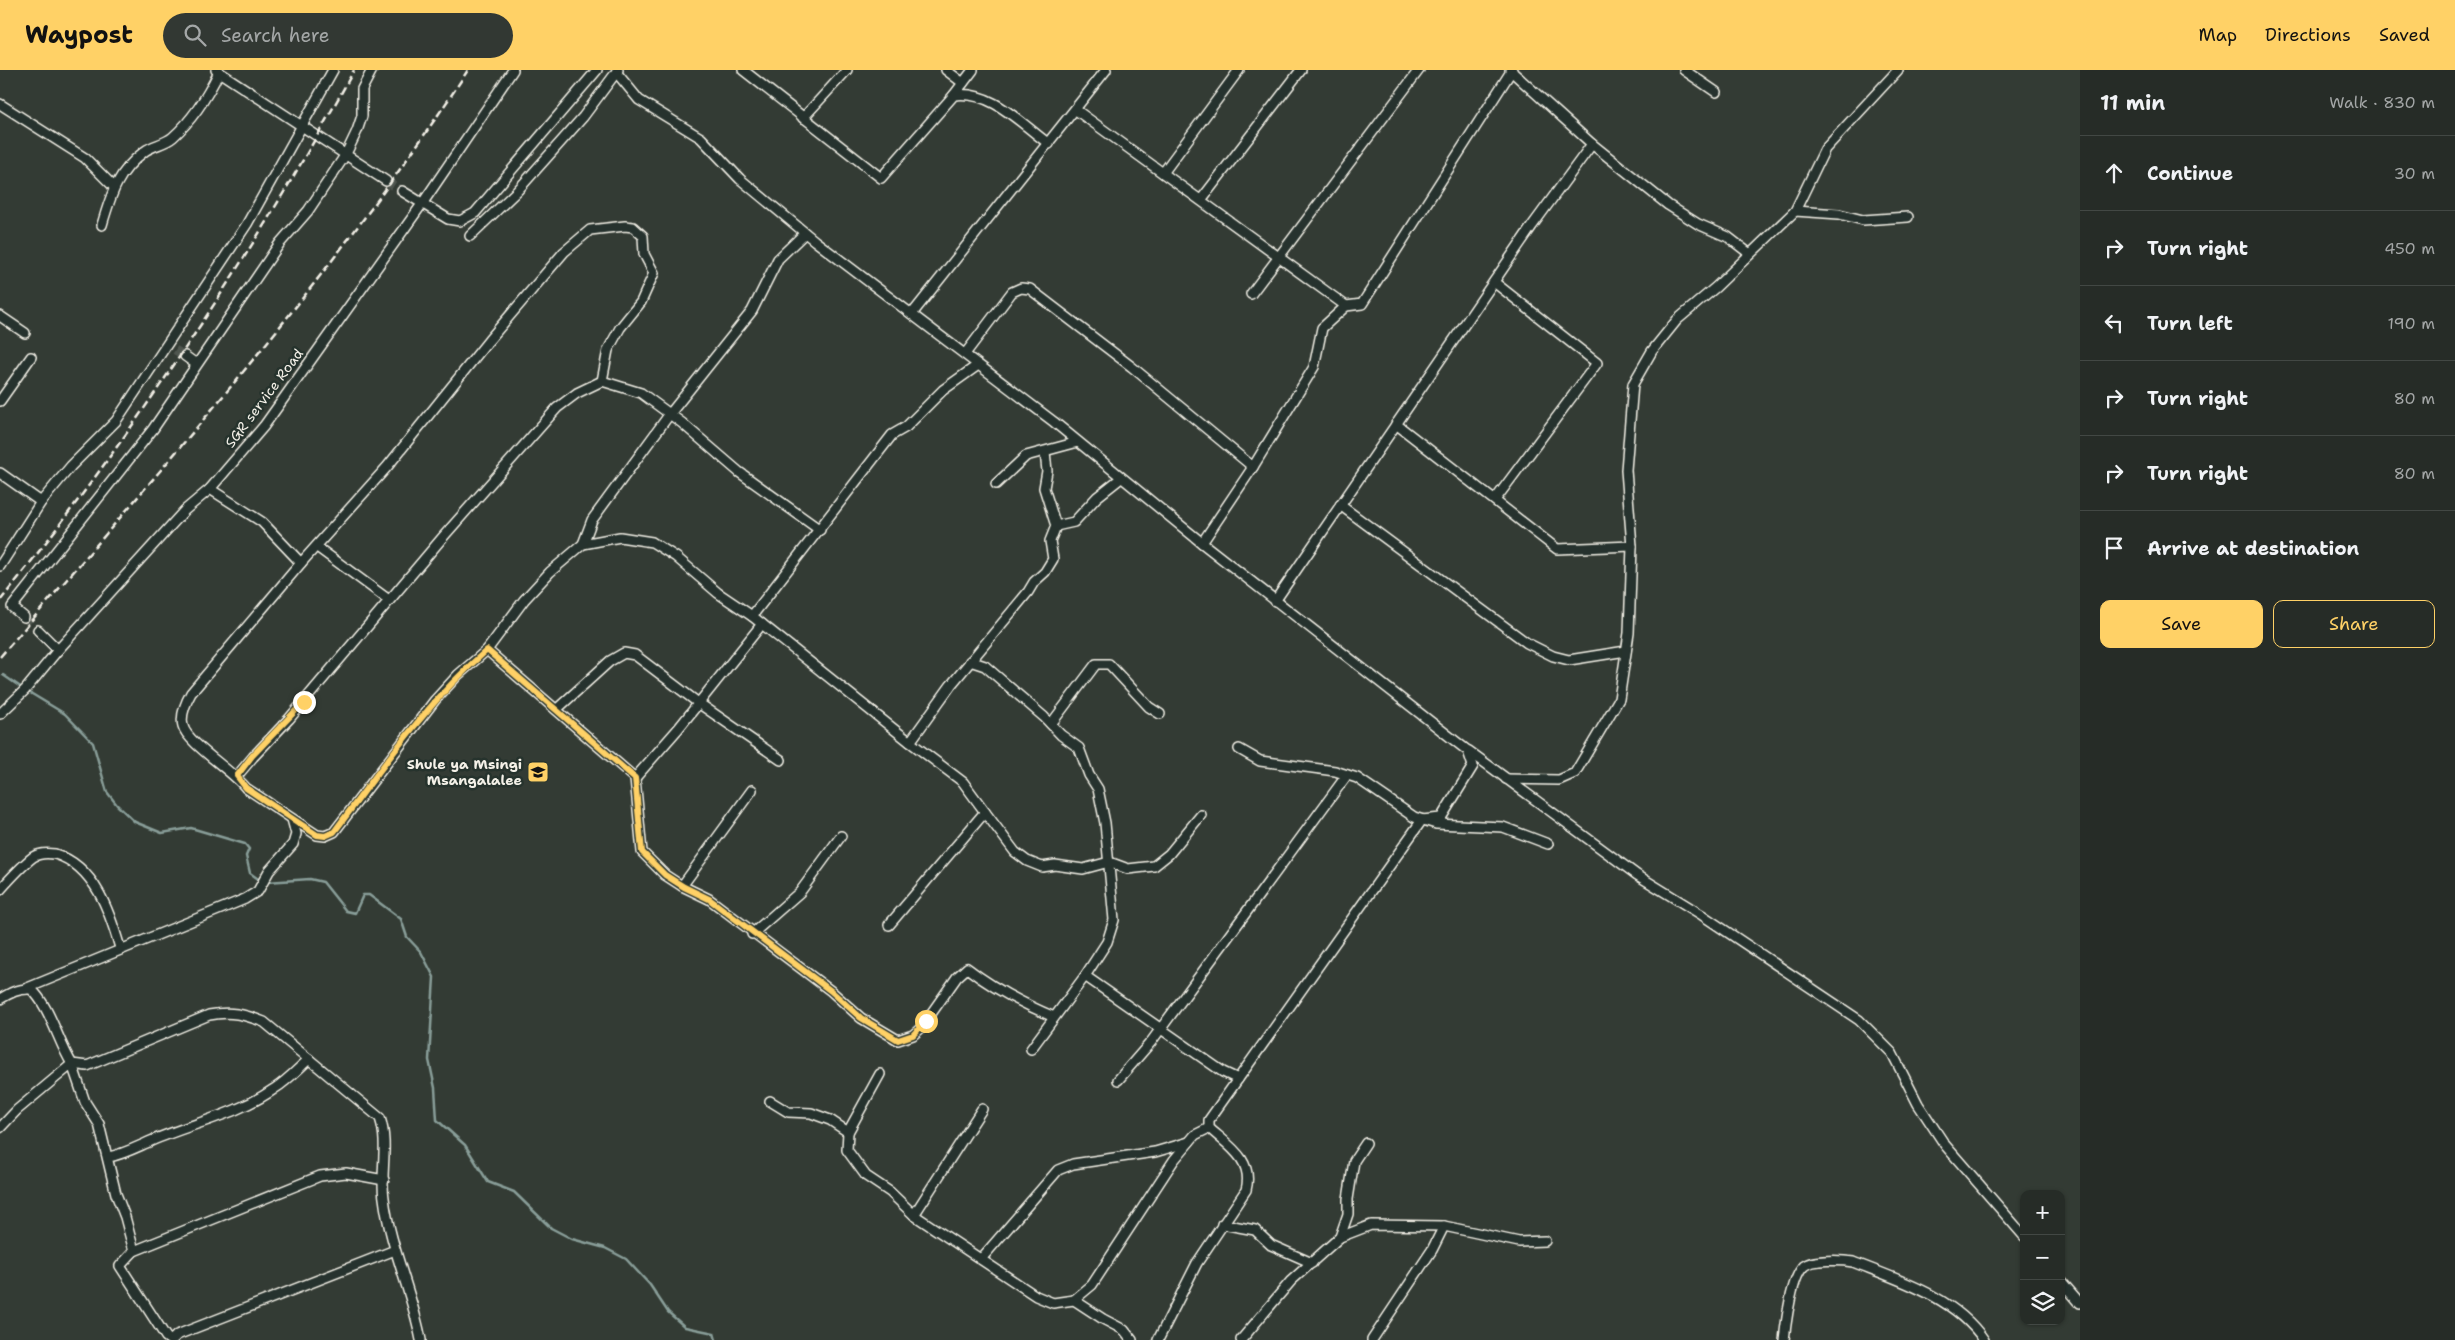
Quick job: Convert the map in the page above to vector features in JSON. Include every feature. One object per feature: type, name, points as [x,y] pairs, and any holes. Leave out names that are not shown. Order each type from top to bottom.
[{"type":"street","points":[[0,566],[42,502],[71,466],[116,421],[171,347],[247,224],[333,70]]},
{"type":"street","points":[[24,617],[12,607],[153,429],[280,243],[308,211],[346,154],[362,116],[362,89],[372,70]]},
{"type":"street","name":"SGR service Road","points":[[0,714],[25,690],[58,650],[185,510],[210,489],[264,426],[422,204],[514,70]]},
{"type":"street","points":[[402,191],[448,219],[460,221],[475,212],[597,70]]},
{"type":"street","points":[[743,70],[881,178],[954,95],[973,70]]},
{"type":"street","points":[[803,118],[847,70]]},
{"type":"street","points":[[946,70],[963,83]]},
{"type":"street","points":[[912,314],[1106,70]]},
{"type":"street","points":[[1163,172],[1239,70]]},
{"type":"street","points":[[1201,200],[1301,70]]},
{"type":"street","points":[[1252,294],[1419,70]]},
{"type":"street","points":[[1684,70],[1716,92]]},
{"type":"street","points":[[1506,779],[1560,780],[1575,773],[1619,698],[1626,651],[1632,546],[1626,470],[1633,384],[1652,351],[1677,320],[1795,211],[1825,148],[1898,70]]},
{"type":"street","points":[[102,225],[114,187],[123,174],[147,150],[172,138],[208,93],[218,71],[386,181]]},
{"type":"street","points":[[470,236],[516,191],[583,117],[617,71],[639,100],[701,138],[740,179],[805,233],[1078,442],[1275,601],[1468,751],[1637,875],[1702,915],[1859,1020],[1892,1053],[1918,1104],[1945,1145],[2023,1235]]},
{"type":"street","points":[[1202,543],[1253,467],[1314,367],[1322,328],[1346,306],[1362,304],[1512,71],[1592,144],[1668,205],[1698,224],[1728,237],[1750,254]]},
{"type":"street","points":[[954,95],[965,93],[981,96],[1004,109],[1049,144]]},
{"type":"street","points":[[0,104],[85,158],[114,187]]},
{"type":"street","points":[[1076,110],[1346,306]]},
{"type":"street","points":[[1275,601],[1494,282],[1592,144]]},
{"type":"street","points":[[1795,211],[1839,214],[1863,220],[1908,217]]},
{"type":"street","points":[[602,381],[608,350],[620,328],[641,302],[654,273],[644,254],[643,236],[633,227],[625,226],[590,230],[564,252],[489,340],[386,467],[338,520],[318,547],[301,563],[186,702],[182,718],[183,728],[198,746],[237,776],[246,788],[317,835],[325,836],[334,832],[435,700],[487,650],[509,624],[524,600],[550,572],[583,544],[592,520],[669,415],[752,311],[778,259],[805,233]]},
{"type":"street","points":[[1494,282],[1597,363],[1495,500]]},
{"type":"street","points":[[965,354],[1012,292],[1021,288],[1030,289],[1132,367],[1253,467]]},
{"type":"street","points":[[0,316],[25,333]]},
{"type":"street","points":[[185,356],[196,364]]},
{"type":"street","points":[[0,402],[31,357]]},
{"type":"street","points":[[752,616],[892,435],[906,427],[943,390],[978,364]]},
{"type":"street","points":[[237,776],[557,408],[577,392],[602,381],[641,393],[669,415],[682,422],[739,472],[820,530]]},
{"type":"street","points":[[1396,424],[1557,549],[1632,546]]},
{"type":"street","points":[[996,484],[1026,456],[1078,442]]},
{"type":"street","points":[[910,742],[970,661],[1028,592],[1034,582],[1045,572],[1053,559],[1050,541],[1056,526],[1044,488],[1047,471],[1045,452]]},
{"type":"street","points":[[0,474],[42,502]]},
{"type":"street","points":[[1056,526],[1074,522],[1097,497],[1121,478]]},
{"type":"street","points":[[210,489],[262,522],[301,563]]},
{"type":"street","points":[[1340,506],[1526,643],[1554,656],[1569,660],[1626,651]]},
{"type":"street","points":[[583,544],[620,537],[652,542],[676,557],[718,593],[752,616],[963,782],[1015,852],[1027,861],[1042,867],[1055,865],[1083,869],[1109,862],[1128,869],[1154,866],[1169,854],[1202,815]]},
{"type":"street","points":[[318,547],[389,600]]},
{"type":"street","points":[[635,778],[678,729],[697,702],[762,624]]},
{"type":"street","points":[[38,630],[58,650]]},
{"type":"street","points":[[487,650],[635,778],[642,852],[665,875],[682,886],[709,899],[752,934],[763,938],[824,985],[861,1018],[898,1040],[913,1035],[921,1028],[957,977],[967,968],[984,981],[1026,1005],[1054,1017]]},
{"type":"street","points":[[557,709],[610,661],[624,653],[635,655],[697,702],[781,760]]},
{"type":"street","points":[[970,661],[985,666],[1052,724],[1061,735],[1079,748],[1089,776],[1098,789],[1109,862],[1114,920],[1107,942],[1032,1049]]},
{"type":"street","points":[[1052,724],[1096,664],[1109,664],[1149,707],[1160,714]]},
{"type":"street","points":[[1239,749],[1260,760],[1347,774],[1357,778],[1414,817],[1422,820],[1436,824],[1503,827],[1548,844]]},
{"type":"street","points":[[1158,1340],[1197,1263],[1246,1190],[1249,1177],[1243,1159],[1210,1128],[1209,1120],[1422,820],[1441,818],[1473,766],[1468,751]]},
{"type":"street","points":[[1118,1080],[1160,1029],[1347,774]]},
{"type":"street","points":[[682,886],[752,790]]},
{"type":"street","points":[[889,925],[986,812]]},
{"type":"street","points":[[0,999],[12,992],[25,989],[120,948],[245,899],[258,891],[266,876],[293,844],[296,834],[292,818]]},
{"type":"street","points":[[752,934],[800,892],[841,836]]},
{"type":"street","points":[[0,890],[34,856],[48,853],[72,861],[101,896],[110,914],[120,948]]},
{"type":"street","points":[[1085,976],[1223,1072],[1238,1079]]},
{"type":"street","points":[[25,989],[31,989],[43,1002],[61,1046],[72,1064],[85,1102],[99,1124],[102,1140],[109,1158],[116,1194],[134,1251]]},
{"type":"street","points":[[0,1128],[16,1110],[72,1064],[87,1066],[209,1015],[225,1012],[241,1013],[264,1022],[380,1118],[385,1134],[384,1198],[396,1250],[416,1310],[422,1340]]},
{"type":"street","points":[[109,1158],[210,1121],[245,1105],[274,1090],[309,1059]]},
{"type":"street","points":[[880,1074],[848,1132],[846,1150],[858,1167],[866,1176],[890,1192],[914,1215],[1036,1296],[1053,1303],[1074,1300],[1092,1285],[1174,1160],[1195,1135],[1210,1128]]},
{"type":"street","points":[[770,1101],[788,1112],[811,1113],[830,1120],[848,1132]]},
{"type":"street","points":[[914,1215],[982,1109]]},
{"type":"street","points":[[981,1259],[1000,1240],[1058,1170],[1073,1164],[1155,1152],[1189,1142]]},
{"type":"street","points":[[1340,1236],[1348,1214],[1348,1199],[1354,1161],[1366,1143]]},
{"type":"street","points":[[384,1180],[346,1173],[320,1176],[134,1251],[120,1266],[166,1337],[171,1340],[177,1335],[396,1250]]},
{"type":"street","points":[[1222,1224],[1255,1230],[1271,1245],[1312,1264]]},
{"type":"street","points":[[1241,1340],[1291,1281],[1312,1264],[1326,1247],[1340,1236],[1372,1225],[1444,1226],[1519,1242],[1545,1241]]},
{"type":"street","points":[[1372,1340],[1422,1266],[1444,1226]]},
{"type":"street","points":[[1784,1340],[1787,1317],[1801,1270],[1810,1262],[1843,1260],[1853,1262],[1934,1296],[1979,1332],[1984,1340]]},
{"type":"street","points":[[2065,1286],[2080,1303]]},
{"type":"street","points":[[1074,1300],[1124,1330],[1132,1340]]},
{"type":"waterway","points":[[3,675],[22,688]]},
{"type":"waterway","points":[[27,691],[65,714],[93,743],[107,792],[117,805],[135,822],[162,833],[191,828],[245,844],[249,849],[246,856],[250,873],[261,881]]},
{"type":"waterway","points":[[267,882],[310,879],[323,882],[346,911],[355,913],[363,895],[369,895],[401,919],[407,937],[421,952],[434,977],[429,1060],[435,1088],[437,1120],[465,1145],[488,1182],[514,1192],[551,1228],[572,1239],[605,1248],[626,1259],[650,1285],[668,1312],[685,1327],[714,1333],[716,1340]]},
{"type":"tunnel","points":[[386,181],[402,191]]},
{"type":"tunnel","points":[[175,350],[185,356]]},
{"type":"tunnel","points":[[24,617],[38,630]]},
{"type":"railway","points":[[0,601],[97,474],[189,343],[274,208],[354,70]]},
{"type":"railway","points":[[0,657],[184,443],[303,298],[360,224],[468,70]]},
{"type":"place","name":"Shule ya Msingi Msangalalee","points":[[538,772]]},
{"type":"route","points":[[304,702],[252,756],[237,776],[246,788],[270,802],[317,835],[325,836],[334,832],[435,700],[487,650],[635,778],[642,852],[665,875],[682,886],[709,899],[752,934],[763,938],[831,991],[861,1018],[898,1040],[913,1035],[926,1021]]}]
